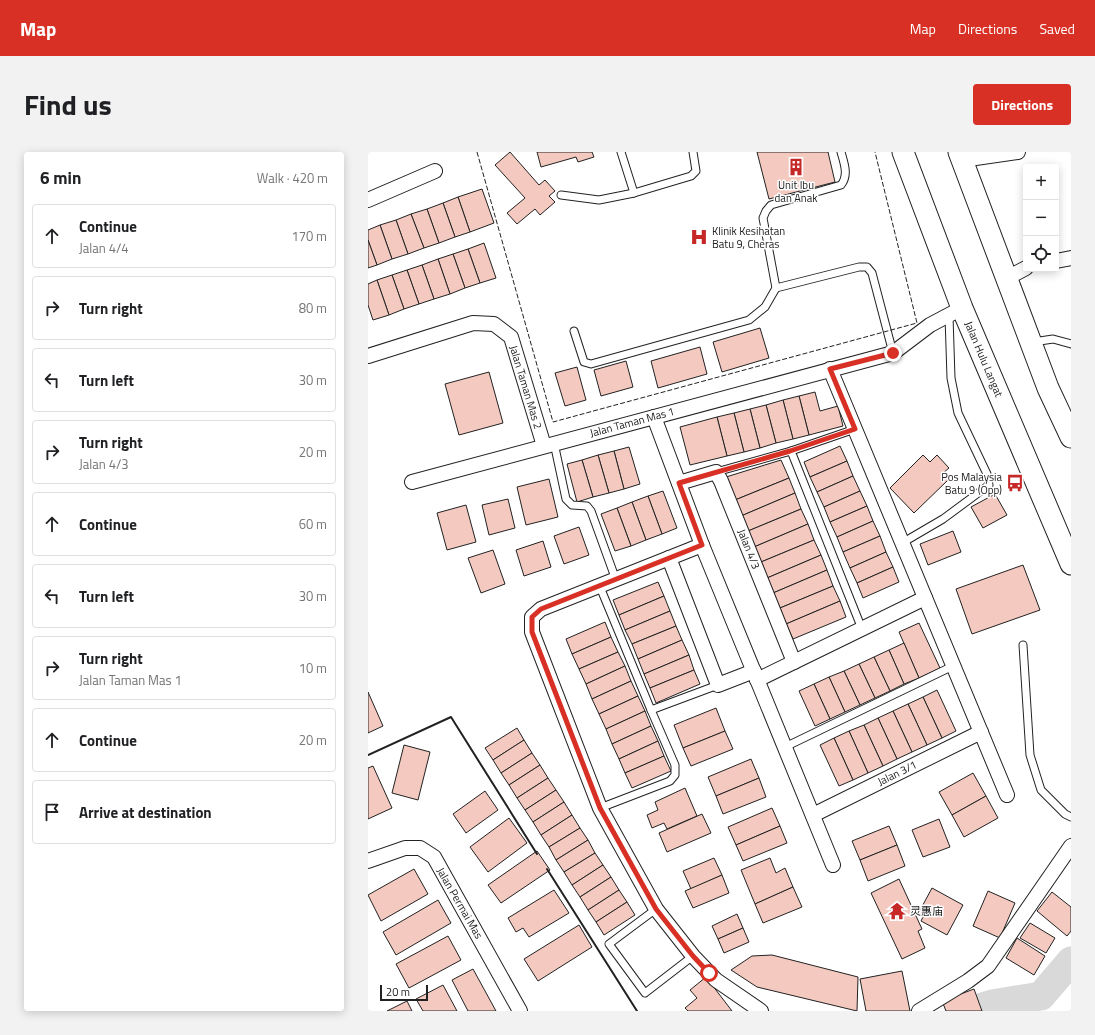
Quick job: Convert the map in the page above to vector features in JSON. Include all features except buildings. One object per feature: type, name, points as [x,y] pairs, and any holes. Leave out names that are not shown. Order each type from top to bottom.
[{"type":"main road","name":"Jalan Hulu Langat","points":[[902,152],[955,312],[1071,564]]},
{"type":"main road","points":[[960,156],[1048,388],[1071,437]]},
{"type":"street","points":[[960,156],[1018,152]]},
{"type":"street","points":[[368,200],[435,171]]},
{"type":"street","points":[[1059,260],[1071,258]]},
{"type":"street","points":[[1007,278],[1023,270]]},
{"type":"street","points":[[893,353],[930,325],[955,312]]},
{"type":"street","name":"Jalan Taman Mas 2","points":[[368,356],[473,322],[494,324],[511,337],[549,445]]},
{"type":"street","name":"Jalan Taman Mas 1","points":[[412,482],[893,353]]},
{"type":"street","points":[[830,369],[1007,794]]},
{"type":"street","points":[[654,417],[702,545],[834,865]]},
{"type":"street","points":[[679,483],[716,472]]},
{"type":"street","name":"Jalan 4/3","points":[[716,472],[721,481],[794,662]]},
{"type":"street","points":[[702,545],[600,587],[541,609],[532,617],[532,632],[600,808],[656,909],[693,956],[716,980],[761,1011]]},
{"type":"street","points":[[669,558],[718,685],[756,675],[794,662],[925,598]]},
{"type":"street","name":"Jalan 3/1","points":[[813,815],[980,732]]},
{"type":"street","points":[[919,1011],[968,981],[988,966],[1071,846]]},
{"type":"street","name":"Jalan Permai Mas","points":[[368,861],[405,848],[420,848],[434,857],[520,1011]]},
{"type":"lane","points":[[621,152],[634,193]]},
{"type":"lane","points":[[561,195],[599,200],[634,193],[691,176],[696,171],[693,152]]},
{"type":"lane","points":[[574,331],[584,362],[591,364],[749,320],[765,307],[776,288],[763,218],[766,211],[771,205],[841,185],[845,180],[845,176],[841,152]]},
{"type":"lane","points":[[776,288],[859,267],[867,267],[872,273],[893,353]]},
{"type":"lane","points":[[902,543],[943,518],[989,485],[987,474],[958,413],[951,378],[955,312]]},
{"type":"lane","points":[[1031,342],[1053,339],[1071,344]]},
{"type":"lane","points":[[716,472],[790,451],[855,429]]},
{"type":"lane","points":[[549,445],[566,500],[572,505],[587,506],[591,511],[616,580]]},
{"type":"lane","points":[[790,451],[862,629]]},
{"type":"lane","points":[[600,587],[651,710],[676,765],[675,775],[670,781],[600,808]]},
{"type":"lane","points":[[1023,645],[1030,756],[1040,790],[1065,814],[1071,816]]},
{"type":"lane","points":[[785,747],[953,666]]},
{"type":"lane","points":[[651,710],[718,685]]},
{"type":"lane","points":[[656,909],[609,944],[645,993],[693,956]]},
{"type":"waterway","points":[[969,1011],[992,1004],[1041,996],[1071,961]]},
{"type":"fence","points":[[477,152],[553,422],[917,323],[875,152]]},
{"type":"wall","points":[[368,755],[451,717],[537,854]]},
{"type":"wall","points":[[547,869],[637,1011]]},
{"type":"place","name":"Unit Ibu dan Anak","points":[[796,167]]},
{"type":"place","name":"Klinik Kesihatan Batu 9, Cheras","points":[[699,237]]},
{"type":"place","name":"Pos Malaysia Batu 9 (Opp)","points":[[1015,483]]},
{"type":"place","name":"灵惠庙","points":[[897,911]]},
{"type":"route","points":[[709,973],[693,956],[656,909],[600,808],[532,632],[532,617],[541,609],[600,587],[702,545],[679,483],[790,451],[855,429],[830,369],[893,353]]}]
